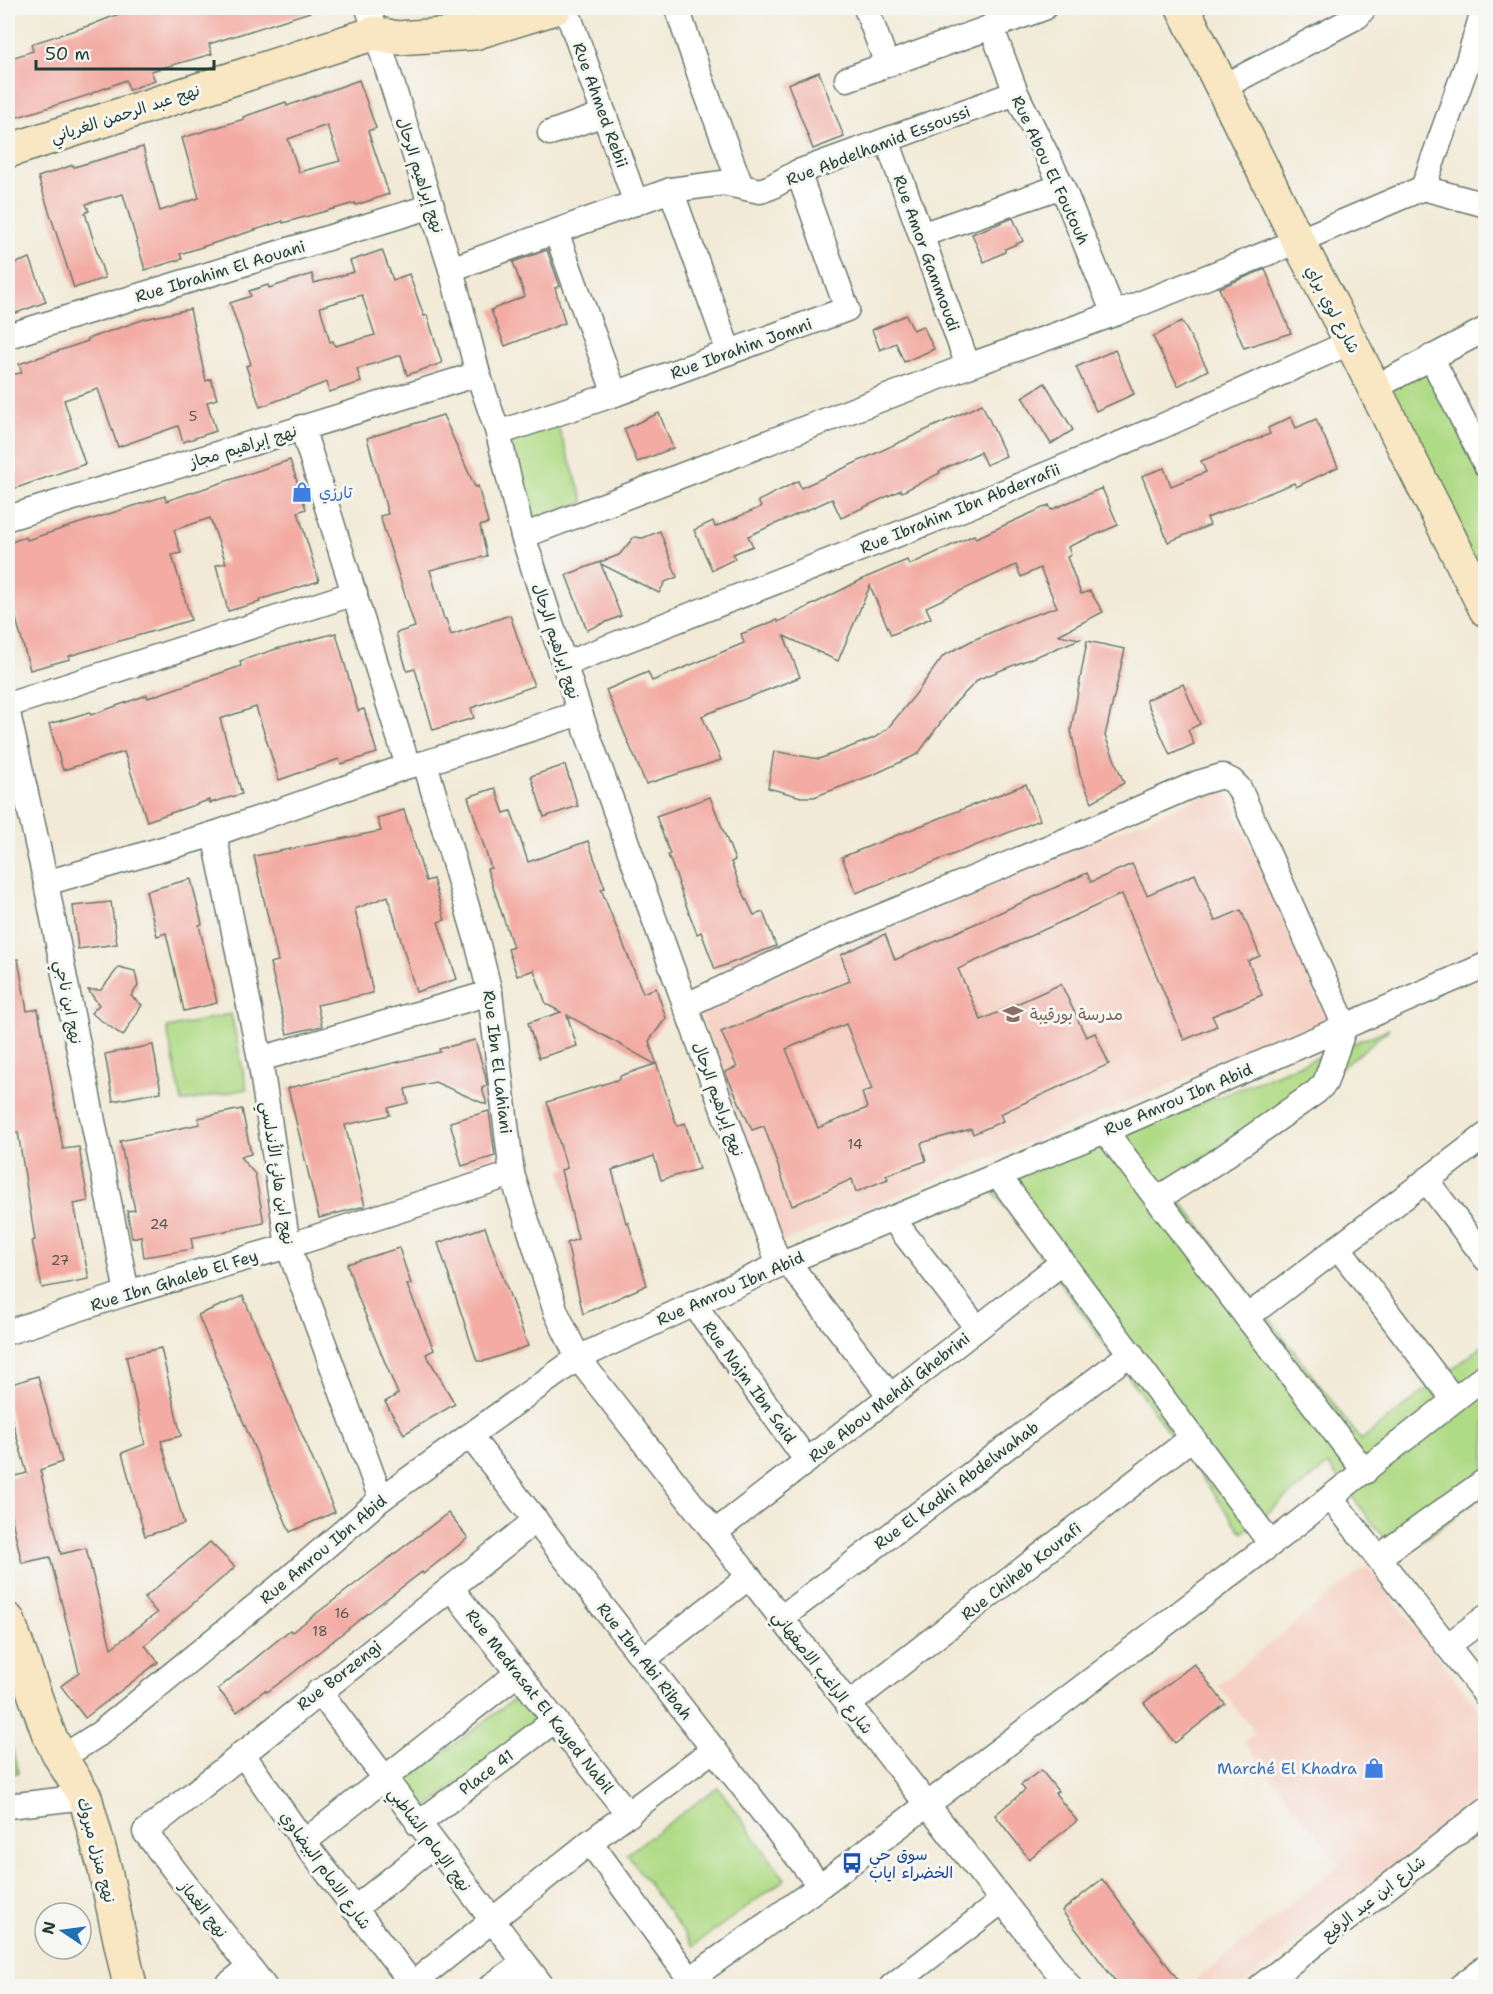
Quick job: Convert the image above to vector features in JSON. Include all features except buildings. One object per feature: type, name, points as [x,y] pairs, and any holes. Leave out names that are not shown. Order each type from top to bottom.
[{"type":"street","name":"نهج عبد الرحمن الغرياني","points":[[8,151],[371,20],[397,38],[474,33],[555,8]]},
{"type":"street","name":"Rue Ahmed Rebii","points":[[566,8],[636,203]]},
{"type":"street","points":[[677,8],[741,186]]},
{"type":"street","points":[[866,8],[886,64]]},
{"type":"street","points":[[847,79],[1044,8]]},
{"type":"street","name":"شارع لوي براي","points":[[1183,8],[1298,241],[1483,597]]},
{"type":"street","points":[[1223,87],[1338,15],[1358,16],[1364,8]]},
{"type":"street","points":[[1423,188],[1477,64],[1484,8]]},
{"type":"street","name":"نهج إبراهيم الرحال","points":[[371,20],[451,269],[478,374],[498,434],[523,536],[580,712],[685,1005],[783,1263],[890,1396]]},
{"type":"street","name":"Rue Abou El Foutouh","points":[[991,26],[1016,93],[1062,186],[1114,314]]},
{"type":"street","name":"Rue Abdelhamid Essoussi","points":[[451,269],[671,190],[723,183],[760,191],[798,172],[1016,93]]},
{"type":"street","points":[[550,133],[604,114]]},
{"type":"street","name":"Rue Amor Gammoudi","points":[[887,140],[968,366]]},
{"type":"street","name":"Rue Ibrahim Jomni","points":[[498,434],[847,309],[798,172]]},
{"type":"street","points":[[921,235],[1062,186]]},
{"type":"street","points":[[523,536],[968,366],[1114,314],[1298,241],[1423,188],[1485,206]]},
{"type":"street","points":[[671,190],[729,352]]},
{"type":"street","name":"Rue Ibrahim El Aouani","points":[[8,336],[432,206]]},
{"type":"street","points":[[556,232],[615,394]]},
{"type":"street","points":[[1374,388],[1485,329]]},
{"type":"street","name":"Rue Ibrahim Ibn Abderrafii","points":[[565,664],[965,508],[1158,428],[1351,342]]},
{"type":"street","points":[[1431,357],[1485,465]]},
{"type":"street","name":"نهج إبراهيم مجاز","points":[[8,518],[478,374]]},
{"type":"street","name":"Rue Ibn El Lahiani","points":[[302,428],[355,593],[477,941],[490,993],[512,1174],[556,1312],[578,1358]]},
{"type":"street","points":[[8,705],[355,593]]},
{"type":"street","name":"نهج ابن ناجي","points":[[8,712],[46,883],[127,1293]]},
{"type":"street","points":[[46,883],[214,834],[416,764],[580,712]]},
{"type":"street","points":[[685,1005],[826,939],[1198,783],[1222,776],[1239,788],[1345,1026],[1325,1083],[1316,1092],[1219,1160],[1157,1199]]},
{"type":"street","name":"نهج ابن هانئ الأندلسي","points":[[214,834],[260,1059],[288,1246],[381,1500]]},
{"type":"street","name":"Rue Amrou Ibn Abid","points":[[61,1758],[99,1734],[381,1500],[578,1358],[783,1263],[1105,1131],[1485,965]]},
{"type":"street","points":[[260,1059],[490,993]]},
{"type":"street","points":[[1105,1131],[1365,1472]]},
{"type":"street","points":[[1247,1317],[1485,1135]]},
{"type":"street","name":"Rue Ibn Ghaleb El Fey","points":[[8,1332],[512,1174]]},
{"type":"street","points":[[998,1175],[1271,1544]]},
{"type":"street","points":[[1426,1180],[1485,1259]]},
{"type":"street","points":[[892,1218],[977,1328]]},
{"type":"street","points":[[1338,1247],[1454,1400]]},
{"type":"street","name":"Rue Abou Mehdi Ghebrini","points":[[714,1533],[1063,1262]]},
{"type":"street","name":"Rue Najm Ibn Said","points":[[693,1303],[807,1461]]},
{"type":"street","name":"Rue El Kadhi Abdelwahab","points":[[781,1618],[1131,1353]]},
{"type":"street","name":"شارع الراغب الاصفهاني","points":[[578,1358],[1068,1986]]},
{"type":"street","points":[[590,1842],[692,1983],[1365,1472],[1485,1375]]},
{"type":"street","name":"Rue Ibn Abi Ribah","points":[[470,1436],[820,1886]]},
{"type":"street","name":"Rue Chiheb Kourafi","points":[[849,1705],[1193,1437]]},
{"type":"street","points":[[1379,1557],[1485,1480]]},
{"type":"street","points":[[1331,1498],[1485,1695]]},
{"type":"street","name":"Rue Borzengi","points":[[145,1832],[536,1520]]},
{"type":"street","points":[[644,1659],[749,1577]]},
{"type":"street","name":"Rue Medrasat El Kayed Nabil","points":[[450,1588],[629,1815]]},
{"type":"street","points":[[1448,1646],[1485,1617]]},
{"type":"street","name":"نهج منزل مبروك","points":[[8,1620],[49,1735],[85,1797],[105,1870],[130,1986]]},
{"type":"street","points":[[304,1842],[518,1673]]},
{"type":"street","name":"نهج الإمام الشاطبي","points":[[319,1691],[492,1923],[542,1986]]},
{"type":"street","name":"Place 41","points":[[418,1824],[555,1720]]},
{"type":"street","points":[[411,1986],[590,1842],[629,1815],[714,1749]]},
{"type":"street","name":"شارع الامام البيضاوي","points":[[242,1753],[304,1842],[411,1986]]},
{"type":"street","points":[[8,1806],[85,1797]]},
{"type":"street","name":"شارع ابن عبد الرفيع","points":[[1262,1986],[1485,1810]]},
{"type":"street","name":"نهج الغماز","points":[[145,1832],[256,1977]]},
{"type":"street","points":[[354,1909],[434,1845]]},
{"type":"street","points":[[892,1986],[1002,1901]]},
{"type":"street","points":[[491,1986],[524,1963]]},
{"type":"street","points":[[1461,1986],[1485,1967]]},
{"type":"street","points":[[226,1986],[256,1977]]},
{"type":"shaded area","name":"مدرسة بورقيبة","points":[[1224,787],[1328,1021],[782,1242],[699,1008]]},
{"type":"shaded area","name":"Marché El Khadra","points":[[1367,1566],[1485,1717],[1485,1793],[1242,1986],[1188,1986],[1340,1865],[1244,1742],[1255,1733],[1218,1685]]},
{"type":"green space","points":[[1428,368],[1485,482],[1485,605],[1379,393]]},
{"type":"green space","points":[[557,424],[584,502],[530,521],[504,443]]},
{"type":"green space","points":[[231,1014],[247,1089],[182,1102],[167,1028]]},
{"type":"green space","points":[[1389,1029],[1180,1200],[1361,1440],[1485,1344],[1485,1493],[1400,1559],[1328,1465],[1242,1533],[991,1188]]},
{"type":"green space","points":[[518,1696],[538,1723],[422,1811],[402,1784]]},
{"type":"green space","points":[[8,1731],[18,1773],[8,1774]]},
{"type":"green space","points":[[718,1787],[785,1879],[693,1946],[627,1854]]},
{"type":"place","name":"تارزي","points":[[302,492]]},
{"type":"place","name":"مدرسة بورقيبة","points":[[1013,1014]]},
{"type":"place","name":"Marché El Khadra","points":[[1374,1768]]},
{"type":"place","name":"سوق حي الخضراء اياب","points":[[852,1863]]}]
